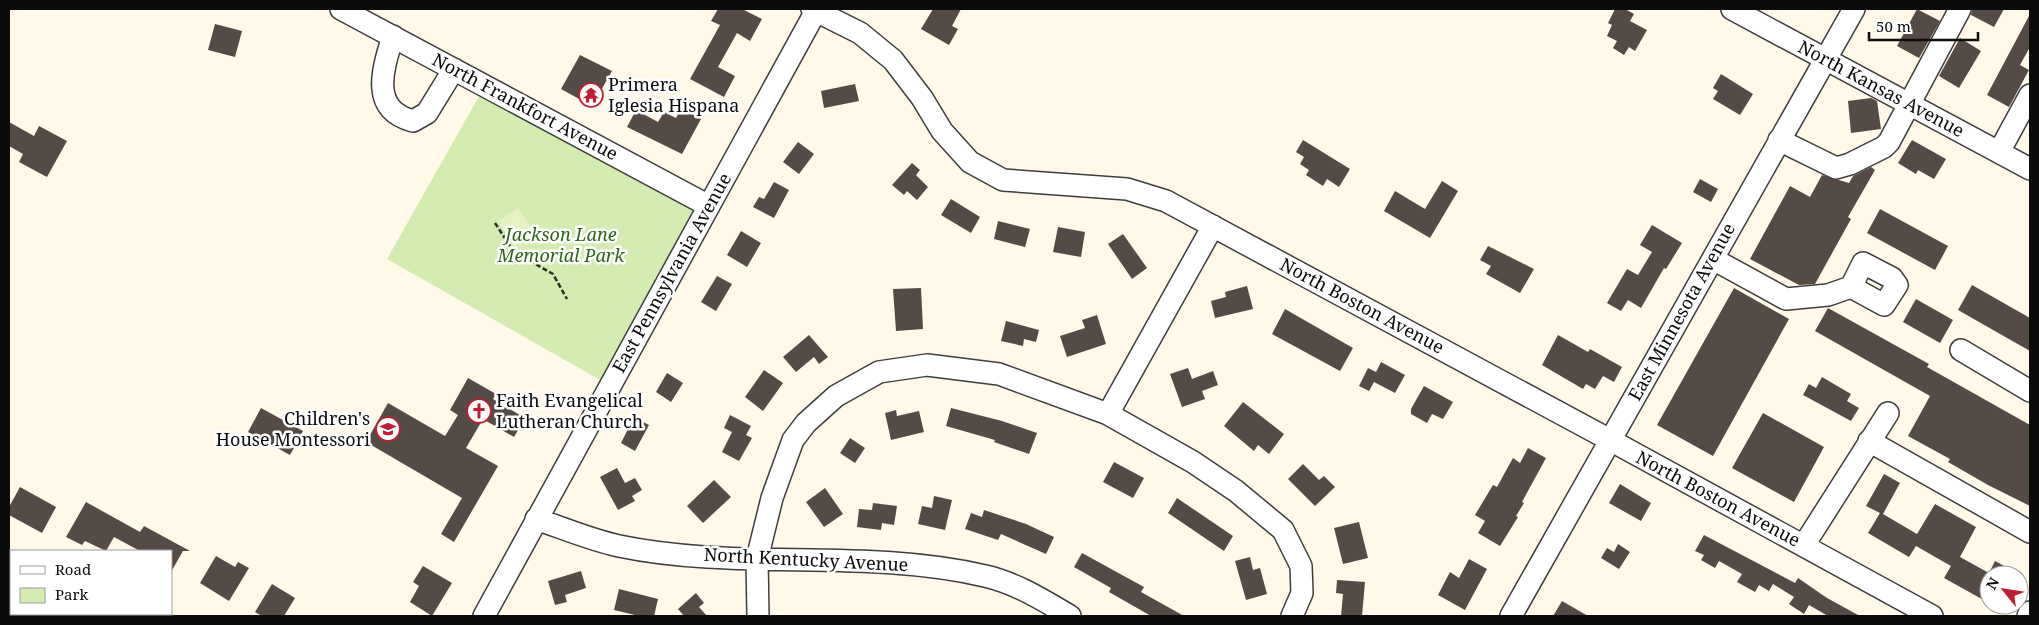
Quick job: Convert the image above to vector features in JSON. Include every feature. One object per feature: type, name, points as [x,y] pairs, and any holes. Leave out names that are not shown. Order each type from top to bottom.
[{"type":"street","name":"North Frankfort Avenue","points":[[341,9],[709,206]]},
{"type":"street","name":"East Pennsylvania Avenue","points":[[484,616],[815,9]]},
{"type":"street","name":"North Boston Avenue","points":[[815,9],[860,34],[893,60],[922,98],[942,131],[953,144],[970,162],[1003,180],[1127,190],[1166,201],[1932,616]]},
{"type":"street","name":"North Kansas Avenue","points":[[1732,9],[2030,169]]},
{"type":"street","name":"East Minnesota Avenue","points":[[1511,616],[1854,9]]},
{"type":"street","points":[[1779,140],[1836,168],[1850,164],[1884,147],[1960,9]]},
{"type":"street","points":[[393,36],[382,81],[384,101],[400,117],[413,121],[426,113],[454,69]]},
{"type":"street","points":[[1999,152],[2030,95]]},
{"type":"street","points":[[1108,414],[1213,226]]},
{"type":"street","points":[[1712,259],[1786,299],[1828,295],[1851,288]]},
{"type":"street","points":[[1961,350],[2030,391]]},
{"type":"street","points":[[758,616],[758,559],[772,498],[794,440],[806,423],[836,396],[879,372],[927,366],[999,374],[1108,414],[1193,462],[1236,491],[1284,530],[1300,566],[1302,592],[1292,616]]},
{"type":"street","points":[[1804,545],[1888,413]]},
{"type":"street","points":[[1870,441],[2030,532]]},
{"type":"street","name":"North Kentucky Avenue","points":[[536,518],[618,546],[669,553],[758,559],[912,564],[986,576],[1024,589],[1070,616]]},
{"type":"street","points":[[2028,616],[2030,612]]},
{"type":"street","points":[[80,615],[86,616]]},
{"type":"path","points":[[495,222],[514,252],[553,274],[567,299]]},
{"type":"green space","name":"Jackson Lane Memorial Park","points":[[482,91],[693,205],[698,216],[602,381],[387,259]]},
{"type":"green space","points":[[518,208],[534,233],[514,246],[498,221]]},
{"type":"building","points":[[718,9],[742,9],[762,19],[750,41],[737,33],[718,67],[735,76],[724,97],[690,79],[720,25],[711,21]]},
{"type":"building","points":[[933,9],[961,9],[952,26],[958,29],[949,45],[921,29]]},
{"type":"building","points":[[1615,9],[1625,9],[1634,14],[1630,21],[1647,30],[1635,51],[1629,47],[1624,55],[1613,48],[1617,41],[1607,36],[1612,25],[1608,23]]},
{"type":"building","points":[[1917,9],[1940,21],[1919,58],[1897,46]]},
{"type":"building","points":[[1972,9],[2004,9],[1994,27],[1971,15]]},
{"type":"building","points":[[2030,14],[2030,47],[2020,65],[2029,70],[2009,107],[1987,95]]},
{"type":"building","points":[[215,24],[242,31],[235,57],[208,50]]},
{"type":"building","points":[[1960,38],[1981,51],[1959,88],[1939,76]]},
{"type":"building","name":"Primera Iglesia Hispana","points":[[580,55],[612,71],[592,106],[561,89]]},
{"type":"building","points":[[1721,74],[1753,94],[1740,115],[1713,99],[1718,91],[1713,88]]},
{"type":"building","points":[[855,84],[859,101],[824,108],[821,91]]},
{"type":"building","points":[[1871,98],[1877,101],[1881,129],[1851,133],[1848,101]]},
{"type":"building","points":[[681,108],[701,119],[682,154],[627,127],[636,110],[658,122],[664,112],[676,118]]},
{"type":"building","points":[[9,122],[34,136],[39,126],[67,141],[47,177],[19,162],[23,154],[9,146]]},
{"type":"building","points":[[1303,140],[1350,169],[1339,187],[1327,179],[1323,186],[1306,175],[1309,170],[1300,164],[1304,157],[1296,152]]},
{"type":"building","points":[[1912,140],[1946,159],[1934,179],[1918,170],[1916,174],[1898,163]]},
{"type":"building","points":[[798,142],[814,154],[799,174],[783,162]]},
{"type":"building","points":[[912,163],[920,170],[916,175],[928,187],[917,200],[907,191],[904,195],[892,185]]},
{"type":"building","points":[[1871,167],[1875,170],[1848,217],[1851,219],[1815,284],[1799,285],[1750,259],[1790,186],[1810,197],[1822,175],[1849,183],[1853,176]]},
{"type":"building","points":[[1700,179],[1718,189],[1711,202],[1693,192]]},
{"type":"building","points":[[1442,181],[1458,191],[1430,238],[1384,211],[1395,191],[1425,209]]},
{"type":"building","points":[[774,182],[789,190],[774,218],[753,207],[759,197],[764,199]]},
{"type":"building","points":[[951,199],[980,217],[971,233],[941,215]]},
{"type":"building","points":[[1880,209],[1948,246],[1935,270],[1867,233]]},
{"type":"building","points":[[998,221],[1030,229],[1025,247],[994,239]]},
{"type":"building","points":[[1652,225],[1682,243],[1666,269],[1664,268],[1641,308],[1628,300],[1621,311],[1607,303],[1627,269],[1638,275],[1652,252],[1640,245]]},
{"type":"building","points":[[1058,227],[1085,232],[1081,257],[1053,252]]},
{"type":"building","points":[[741,231],[761,243],[747,267],[727,255]]},
{"type":"building","points":[[1123,234],[1147,268],[1132,279],[1108,244]]},
{"type":"building","points":[[1488,246],[1534,269],[1520,293],[1486,274],[1491,266],[1480,260]]},
{"type":"building","points":[[717,276],[732,284],[716,311],[701,302]]},
{"type":"building","points":[[1972,285],[2030,318],[2030,351],[1958,310]]},
{"type":"building","points":[[1247,286],[1253,309],[1215,318],[1211,301],[1226,297],[1225,292]]},
{"type":"building","points":[[921,288],[923,329],[896,331],[893,289]]},
{"type":"building","points":[[1734,288],[1789,319],[1713,456],[1657,425]]},
{"type":"building","points":[[1916,299],[1953,320],[1940,343],[1903,322]]},
{"type":"building","points":[[1828,308],[1929,364],[1927,367],[2030,425],[2030,506],[1988,485],[1948,462],[1950,459],[1908,436],[1930,396],[1815,331]]},
{"type":"building","points":[[1285,309],[1353,348],[1340,371],[1272,334]]},
{"type":"building","points":[[1097,315],[1106,344],[1067,357],[1060,336],[1085,328],[1082,320]]},
{"type":"building","points":[[1006,321],[1039,330],[1036,342],[1024,339],[1023,346],[1001,341]]},
{"type":"building","points":[[809,335],[828,357],[819,364],[814,357],[796,372],[783,357]]},
{"type":"building","points":[[1558,335],[1588,352],[1590,349],[1622,367],[1614,382],[1603,376],[1595,389],[1586,384],[1583,389],[1542,365]]},
{"type":"building","points":[[1381,362],[1405,375],[1395,393],[1374,382],[1369,391],[1359,386],[1368,368],[1376,372]]},
{"type":"building","points":[[1188,368],[1192,379],[1213,371],[1218,385],[1202,391],[1205,399],[1182,407],[1170,374]]},
{"type":"building","points":[[764,370],[783,383],[763,411],[745,397]]},
{"type":"building","points":[[667,373],[683,383],[671,402],[656,392]]},
{"type":"building","points":[[1822,377],[1851,394],[1847,401],[1859,408],[1851,421],[1803,395],[1809,384],[1816,388]]},
{"type":"building","points":[[468,378],[496,394],[493,399],[525,418],[514,437],[483,419],[466,448],[498,466],[454,542],[441,534],[462,498],[366,442],[388,403],[445,436],[458,415],[450,410]]},
{"type":"building","points":[[1424,386],[1453,402],[1443,419],[1432,414],[1427,423],[1411,414],[1411,409]]},
{"type":"building","points":[[1243,402],[1284,434],[1269,454],[1258,445],[1254,451],[1224,426]]},
{"type":"building","points":[[261,408],[303,431],[290,455],[248,432]]},
{"type":"building","points":[[951,408],[1002,421],[1037,433],[1029,454],[994,442],[995,440],[946,426]]},
{"type":"building","points":[[896,410],[897,416],[919,411],[924,432],[891,440],[885,413]]},
{"type":"building","points":[[1763,413],[1824,447],[1794,502],[1732,468]]},
{"type":"building","points":[[730,415],[751,426],[746,435],[752,438],[739,461],[722,452],[732,432],[724,428]]},
{"type":"building","points":[[634,417],[649,425],[635,451],[621,443]]},
{"type":"building","points":[[850,438],[865,448],[855,463],[840,453]]},
{"type":"building","points":[[1528,448],[1546,458],[1522,502],[1524,503],[1516,516],[1518,517],[1500,546],[1478,533],[1485,521],[1475,515],[1493,485],[1497,487],[1513,458],[1520,463]]},
{"type":"building","points":[[1114,462],[1144,478],[1133,498],[1103,482]]},
{"type":"building","points":[[1303,464],[1319,480],[1324,476],[1335,487],[1315,506],[1288,479]]},
{"type":"building","points":[[617,468],[625,483],[635,478],[642,490],[632,496],[635,501],[618,510],[600,477]]},
{"type":"building","points":[[1884,474],[1900,483],[1883,514],[1917,534],[1935,504],[1976,527],[1960,557],[1979,567],[1979,597],[1944,578],[1951,566],[1916,546],[1909,557],[1868,533],[1880,513],[1866,506]]},
{"type":"building","points":[[714,480],[731,497],[703,523],[687,506]]},
{"type":"building","points":[[1620,484],[1651,503],[1641,521],[1609,503]]},
{"type":"building","points":[[20,487],[56,507],[42,533],[9,515],[9,507]]},
{"type":"building","points":[[825,488],[843,514],[824,527],[806,502]]},
{"type":"building","points":[[934,496],[952,500],[945,530],[918,524],[922,506],[932,508]]},
{"type":"building","points":[[1177,498],[1233,536],[1224,551],[1168,513]]},
{"type":"building","points":[[86,502],[140,532],[144,526],[190,551],[183,551],[172,570],[172,550],[138,550],[114,537],[107,550],[104,550],[85,541],[82,545],[66,537]]},
{"type":"building","points":[[873,503],[897,506],[894,525],[882,523],[881,530],[857,527],[859,509],[872,510]]},
{"type":"building","points":[[984,510],[1026,524],[1054,537],[1046,554],[1001,534],[998,540],[965,529],[971,513],[982,517]]},
{"type":"building","points":[[1359,522],[1368,558],[1343,564],[1334,528]]},
{"type":"building","points":[[1704,535],[1795,583],[1798,578],[1827,598],[1860,616],[1828,616],[1809,605],[1804,614],[1789,604],[1794,597],[1773,584],[1769,591],[1759,585],[1755,592],[1737,582],[1742,574],[1719,561],[1715,568],[1701,560],[1704,555],[1695,551]]},
{"type":"building","points":[[1618,544],[1630,552],[1619,569],[1601,558],[1607,548],[1614,552]]},
{"type":"building","points":[[1082,553],[1144,587],[1141,592],[1184,616],[1151,616],[1109,592],[1111,588],[1074,567]]},
{"type":"building","points":[[216,556],[235,567],[238,562],[249,568],[229,601],[200,583]]},
{"type":"building","points":[[1250,557],[1253,570],[1260,568],[1267,594],[1246,600],[1235,561]]},
{"type":"building","points":[[1469,559],[1487,569],[1465,610],[1438,595],[1450,572],[1459,578]]},
{"type":"building","points":[[1995,561],[2002,565],[1993,565]]},
{"type":"building","points":[[423,566],[452,583],[432,616],[410,602],[419,586],[413,582]]},
{"type":"building","points":[[581,571],[586,588],[565,595],[567,602],[555,605],[548,581]]},
{"type":"building","points":[[1337,580],[1365,582],[1362,616],[1341,616],[1343,594],[1336,593]]},
{"type":"building","points":[[272,584],[295,598],[284,616],[262,616],[255,612]]},
{"type":"building","points":[[619,589],[658,599],[654,616],[639,616],[614,610]]},
{"type":"building","points":[[696,593],[704,603],[699,607],[707,616],[684,616],[678,609]]},
{"type":"building","points":[[1562,601],[1588,616],[1553,616]]},
{"type":"place","name":"Primera Iglesia Hispana","points":[[591,95]]},
{"type":"place","name":"Faith Evangelical Lutheran Church","points":[[479,411]]},
{"type":"place","name":"Children's House Montessori","points":[[388,429]]}]
